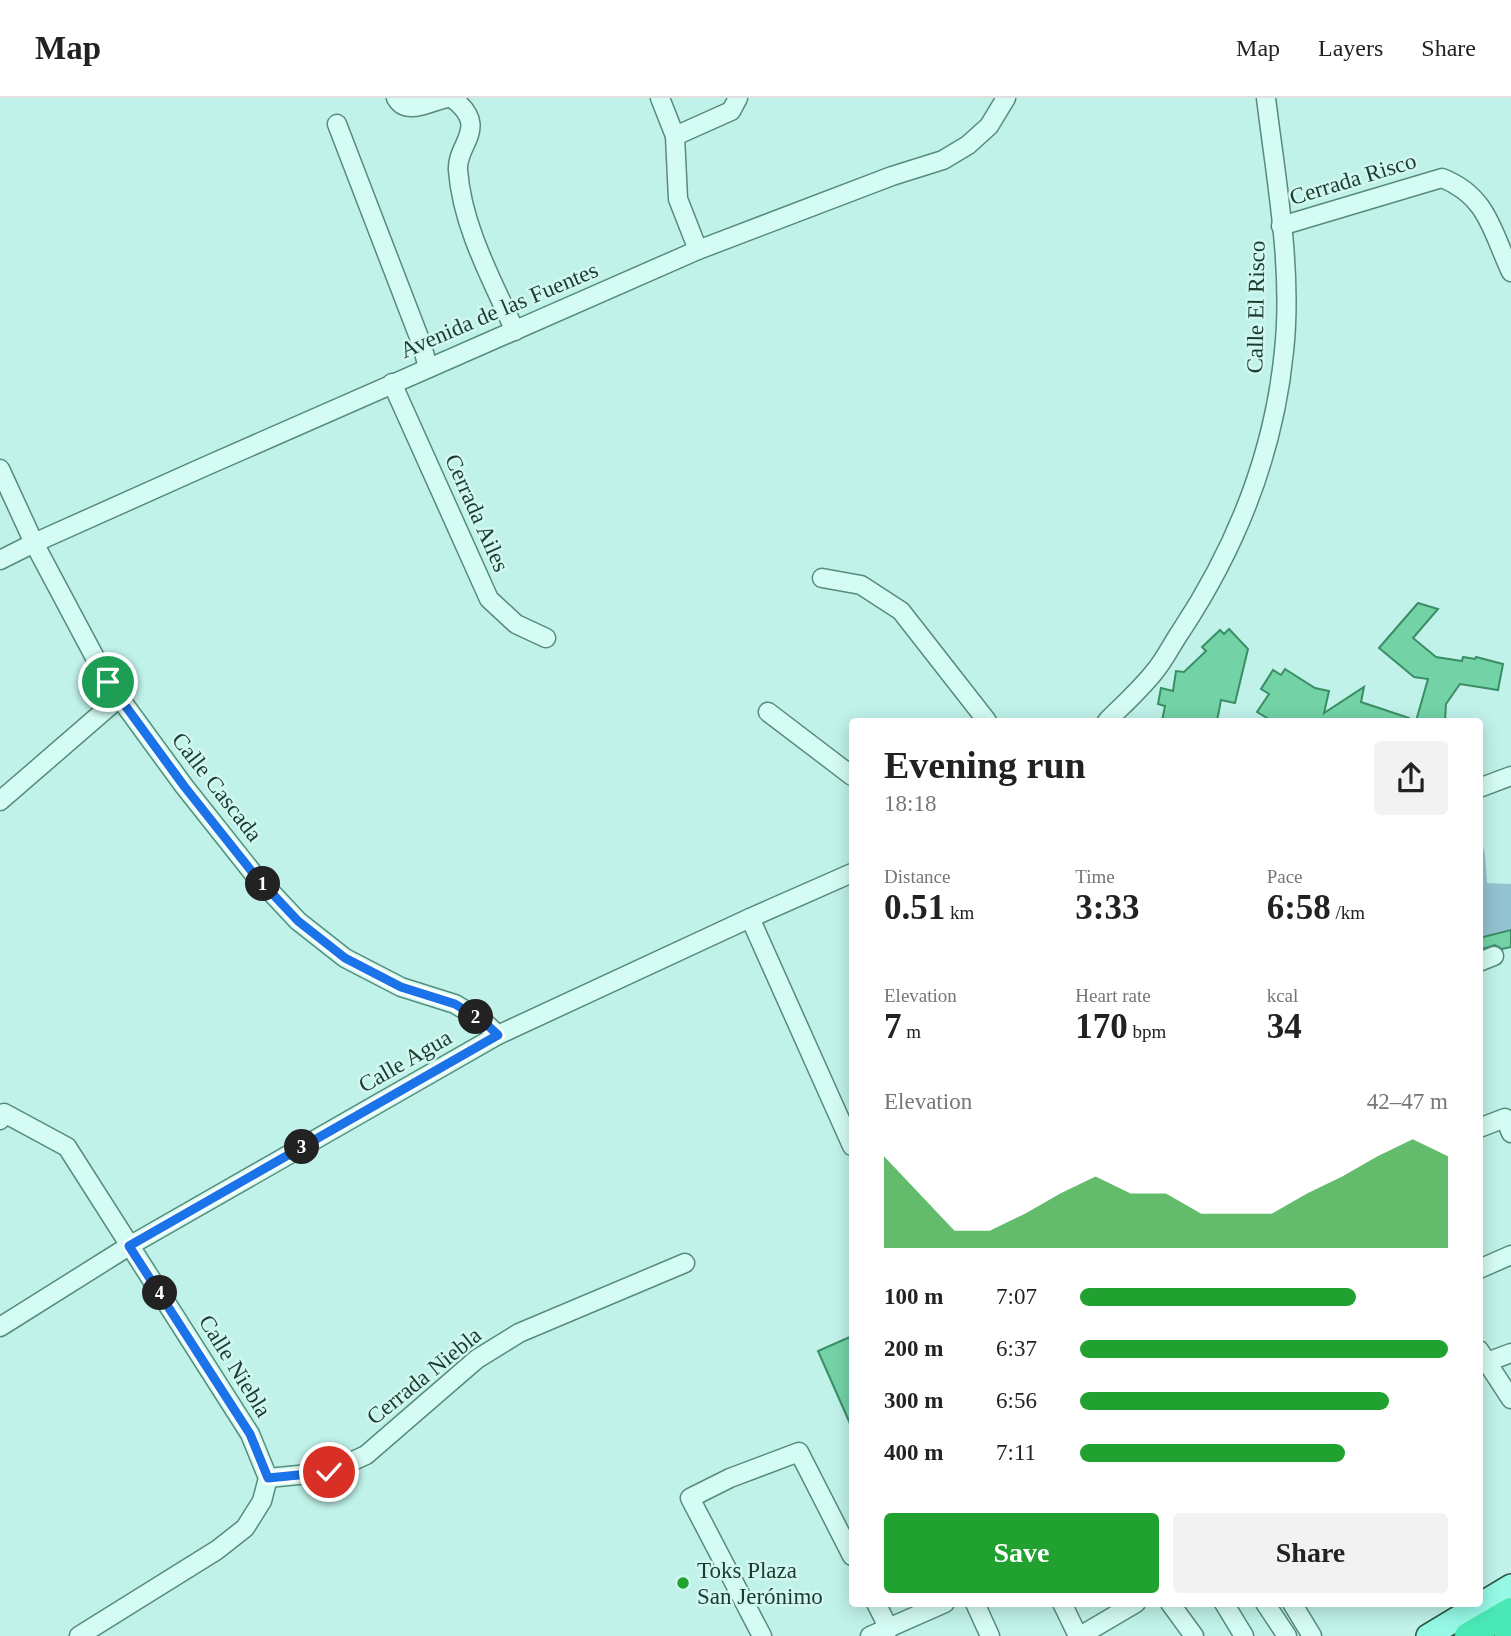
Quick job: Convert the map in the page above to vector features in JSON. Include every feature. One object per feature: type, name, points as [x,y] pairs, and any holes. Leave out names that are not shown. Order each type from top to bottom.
[{"type":"highway","points":[[1468,1636],[1511,1611]]},
{"type":"main road","points":[[1483,1603],[1511,1586]]},
{"type":"main road","points":[[1428,1636],[1476,1607]]},
{"type":"street","points":[[396,98],[407,107],[456,99],[468,119],[470,134],[457,166],[463,204],[514,331]]},
{"type":"street","points":[[660,98],[675,136],[678,199],[698,250]]},
{"type":"street","points":[[675,136],[731,111],[738,98]]},
{"type":"street","name":"Avenida de las Fuentes","points":[[0,560],[34,542],[392,383],[698,250],[892,176],[943,160],[968,145],[989,126],[1006,98]]},
{"type":"street","name":"Calle El Risco","points":[[1110,718],[1155,671],[1210,588],[1250,502],[1272,428],[1284,350],[1285,281],[1282,226],[1266,98]]},
{"type":"street","points":[[337,124],[422,345],[428,368]]},
{"type":"street","name":"Cerrada Risco","points":[[1282,226],[1441,178],[1458,185],[1477,200],[1490,220],[1511,272]]},
{"type":"street","name":"Cerrada Ailes","points":[[392,383],[489,599],[516,624],[546,639]]},
{"type":"street","name":"Calle Cascada","points":[[0,469],[34,542],[108,682],[184,786],[253,873],[298,921],[345,958],[401,987],[455,1004],[483,1021],[498,1035]]},
{"type":"street","points":[[822,578],[861,585],[901,611],[985,718]]},
{"type":"street","points":[[0,801],[119,698]]},
{"type":"street","points":[[768,712],[849,774]]},
{"type":"street","points":[[1483,786],[1511,776]]},
{"type":"street","name":"Calle Agua","points":[[0,1327],[129,1246],[498,1035],[849,874]]},
{"type":"street","points":[[750,918],[849,1139]]},
{"type":"street","name":"Calle Niebla","points":[[0,1120],[4,1113],[67,1147],[250,1434],[268,1478]]},
{"type":"street","points":[[1483,1126],[1505,1118],[1511,1133]]},
{"type":"street","points":[[1483,1267],[1511,1255]]},
{"type":"street","name":"Cerrada Niebla","points":[[268,1478],[329,1472],[366,1455],[477,1359],[519,1333],[685,1263]]},
{"type":"street","points":[[1511,1353],[1483,1356],[1511,1399]]},
{"type":"street","points":[[762,1636],[690,1498],[730,1478],[799,1452],[849,1550]]},
{"type":"street","points":[[79,1636],[217,1550],[245,1528],[262,1501],[268,1478]]},
{"type":"street","points":[[878,1607],[889,1629]]},
{"type":"street","points":[[870,1636],[936,1607]]},
{"type":"street","points":[[977,1607],[990,1636]]},
{"type":"street","points":[[1064,1607],[1079,1636],[1129,1607]]},
{"type":"street","points":[[1173,1607],[1194,1636]]},
{"type":"street","points":[[1226,1607],[1244,1636]]},
{"type":"street","points":[[1268,1607],[1287,1636]]},
{"type":"street","points":[[1294,1607],[1312,1636]]},
{"type":"shaded area","points":[[1483,847],[1487,883],[1511,884],[1511,930],[1483,937]]},
{"type":"building","points":[[1418,603],[1438,609],[1413,638],[1436,657],[1462,661],[1463,657],[1476,657],[1503,664],[1498,690],[1460,684],[1446,704],[1445,718],[1417,718],[1428,679],[1414,677],[1379,648]]},
{"type":"building","points":[[1229,629],[1248,649],[1235,703],[1221,700],[1218,718],[1163,718],[1165,706],[1158,704],[1161,688],[1173,691],[1176,671],[1184,672],[1206,651],[1202,647],[1220,630],[1224,634]]},
{"type":"building","points":[[1285,669],[1315,688],[1329,691],[1324,713],[1364,687],[1361,702],[1409,718],[1267,718],[1257,712],[1269,694],[1261,689],[1273,670],[1281,675]]},
{"type":"building","points":[[1511,930],[1511,947],[1502,949],[1495,945],[1483,949],[1483,937]]},
{"type":"building","points":[[849,1337],[849,1421],[818,1351]]},
{"type":"place","name":"Toks Plaza San Jerónimo","points":[[683,1583]]},
{"type":"route","points":[[108,682],[184,786],[253,873],[298,921],[345,958],[401,987],[455,1004],[483,1021],[498,1035],[129,1246],[250,1434],[268,1478],[329,1472]]}]
